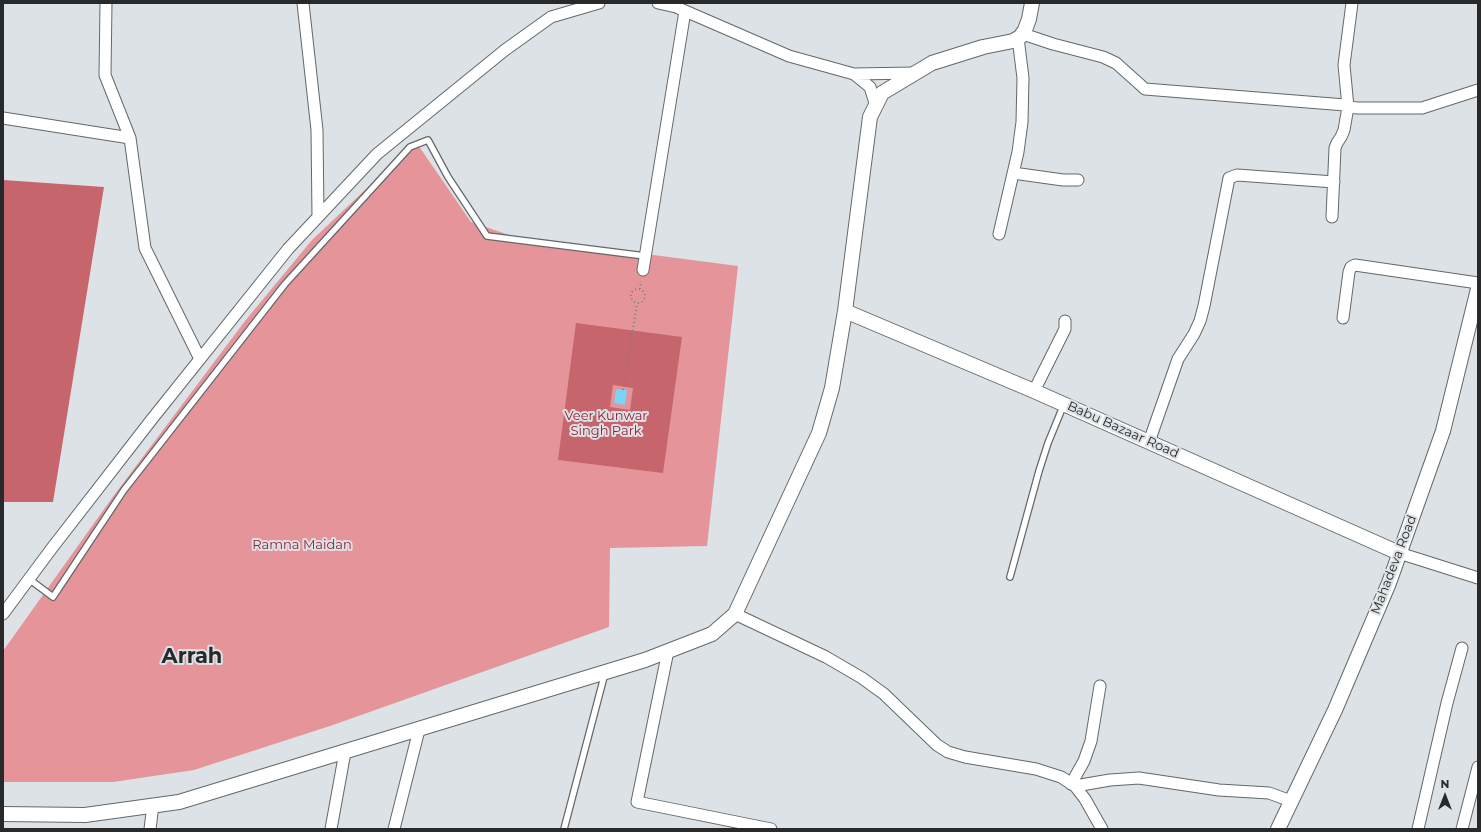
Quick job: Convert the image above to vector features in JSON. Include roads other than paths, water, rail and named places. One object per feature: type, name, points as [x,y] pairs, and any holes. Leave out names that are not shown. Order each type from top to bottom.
[{"type":"street","points":[[106,3],[105,75],[130,138],[145,248],[200,359]]},
{"type":"street","points":[[303,3],[317,130],[318,217]]},
{"type":"street","points":[[3,614],[200,359],[288,249],[377,154],[505,50],[551,17],[599,3]]},
{"type":"street","points":[[658,3],[676,7],[789,56],[854,74],[915,73]]},
{"type":"street","points":[[3,814],[85,815],[178,802],[605,673],[645,660],[712,634],[736,614],[819,433],[832,388],[845,311],[870,117],[882,93],[932,63],[1013,41],[1020,36],[1029,19],[1032,3]]},
{"type":"street","points":[[1332,217],[1335,148],[1344,130],[1348,107],[1344,60],[1352,3]]},
{"type":"street","points":[[643,270],[685,11]]},
{"type":"street","points":[[1020,36],[1103,57],[1116,63],[1145,89],[1345,105],[1348,107],[1422,108],[1478,90]]},
{"type":"street","points":[[999,234],[1018,152],[1023,103],[1020,36]]},
{"type":"street","points":[[854,74],[870,87],[876,106]]},
{"type":"street","points":[[3,118],[130,138]]},
{"type":"street","points":[[1013,173],[1063,180],[1078,180]]},
{"type":"street","points":[[1149,442],[1178,359],[1194,334],[1200,321],[1229,178],[1237,175],[1334,182]]},
{"type":"street","points":[[1343,318],[1349,272],[1351,267],[1355,265],[1478,283]]},
{"type":"street","name":"Mahadeva Road","points":[[1278,829],[1335,710],[1389,583],[1443,431],[1478,289]]},
{"type":"street","name":"Babu Bazaar Road","points":[[845,311],[1064,404],[1399,553]]},
{"type":"street","points":[[1034,391],[1065,329],[1065,321]]},
{"type":"street","points":[[1399,553],[1478,578]]},
{"type":"street","points":[[736,614],[826,657],[862,678],[884,694],[937,745],[948,752],[965,757],[1036,769],[1061,777],[1073,785],[1085,799],[1102,829]]},
{"type":"street","points":[[1418,829],[1447,703],[1462,648]]},
{"type":"street","points":[[668,651],[637,802],[770,829]]},
{"type":"street","points":[[1073,785],[1090,746],[1100,686]]},
{"type":"street","points":[[394,829],[419,730]]},
{"type":"street","points":[[331,829],[345,752]]},
{"type":"street","points":[[1462,829],[1478,767]]},
{"type":"street","points":[[1073,785],[1139,778],[1219,790],[1269,793],[1292,801]]},
{"type":"street","points":[[150,829],[153,806]]},
{"type":"lane","points":[[29,579],[53,598],[124,490],[285,284],[410,146],[428,140],[448,177],[488,236],[645,256]]},
{"type":"lane","points":[[1010,577],[1039,471],[1048,443],[1064,404]]},
{"type":"lane","points":[[564,829],[605,673]]},
{"type":"district","name":"Arrah","points":[[192,657]]},
{"type":"park label","name":"Veer Kunwar Singh Park","points":[[606,424]]},
{"type":"park label","name":"Ramna Maidan","points":[[302,545]]}]
